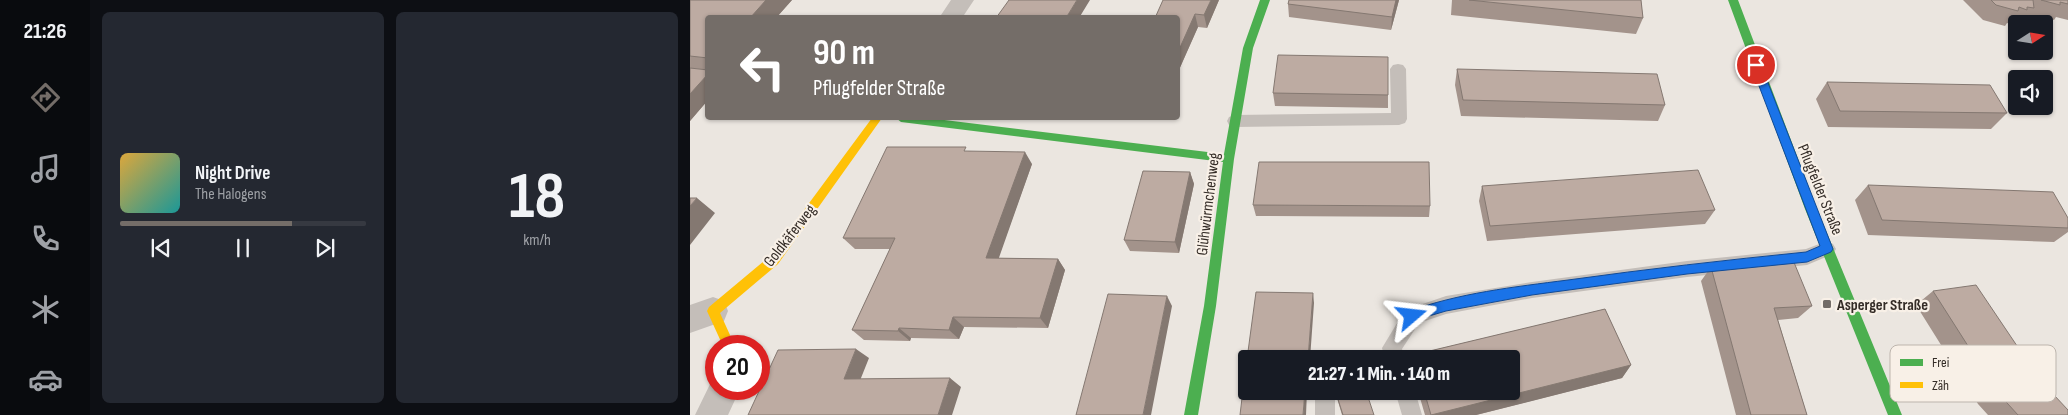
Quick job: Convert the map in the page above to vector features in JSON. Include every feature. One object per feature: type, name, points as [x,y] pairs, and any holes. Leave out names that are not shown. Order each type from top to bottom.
[{"type":"street","points":[[952,15],[963,0]]},
{"type":"street","name":"Glühwürmchenweg","points":[[1191,415],[1214,278],[1229,159],[1248,48],[1265,0]]},
{"type":"street","name":"Pflugfelder Straße","points":[[1733,0],[1774,114],[1895,415]]},
{"type":"street","name":"Goldkäferweg","points":[[720,335],[701,315],[774,260],[876,120]]},
{"type":"street","points":[[917,120],[1229,159]]},
{"type":"street","points":[[711,415],[718,400]]},
{"type":"lane","points":[[1235,122],[1399,119],[1398,69]]},
{"type":"lane","points":[[1393,350],[1392,348],[1412,316],[1446,305],[1532,290],[1687,269],[1807,257],[1827,249]]},
{"type":"lane","points":[[1325,400],[1325,415]]},
{"type":"lane","points":[[1408,400],[1412,415]]},
{"type":"building","points":[[690,0],[766,0],[753,15],[705,15],[705,58],[690,56]]},
{"type":"building","points":[[1009,0],[1077,0],[1068,15],[998,15]]},
{"type":"building","points":[[1163,0],[1211,0],[1204,15],[1195,14],[1180,48],[1180,15],[1156,15]]},
{"type":"building","points":[[1289,0],[1396,0],[1392,17],[1288,4]]},
{"type":"building","points":[[1469,0],[1641,0],[1643,18]]},
{"type":"building","points":[[1991,0],[2033,0],[2034,8],[2027,7],[2027,10],[2019,7],[2018,11],[1996,5]]},
{"type":"building","points":[[2041,0],[2068,0],[2068,4],[2060,2],[2060,5]]},
{"type":"building","points":[[1278,55],[1388,57],[1388,95],[1273,93]]},
{"type":"building","points":[[690,68],[705,70],[705,77],[690,94]]},
{"type":"building","points":[[1457,69],[1657,74],[1665,105],[1463,100]]},
{"type":"building","points":[[1827,82],[1990,85],[2007,113],[1840,111]]},
{"type":"building","points":[[887,147],[966,147],[964,151],[1025,152],[986,258],[1058,259],[1040,318],[953,317],[949,330],[899,328],[898,331],[852,330],[895,238],[843,238]]},
{"type":"building","points":[[1259,162],[1429,162],[1430,206],[1253,205]]},
{"type":"building","points":[[1698,170],[1715,210],[1490,226],[1482,186]]},
{"type":"building","points":[[1143,171],[1190,172],[1175,242],[1124,240]]},
{"type":"building","points":[[1868,185],[2053,192],[2068,218],[2068,228],[1882,220]]},
{"type":"building","points":[[690,198],[697,198],[690,206]]},
{"type":"building","points":[[1793,260],[1812,306],[1774,308],[1807,415],[1751,415],[1711,267]]},
{"type":"building","points":[[1976,285],[2016,345],[1967,345],[1933,291]]},
{"type":"building","points":[[1256,292],[1313,293],[1309,350],[1248,350]]},
{"type":"building","points":[[1108,294],[1167,296],[1143,415],[1076,415]]},
{"type":"building","points":[[1605,309],[1631,365],[1520,393],[1520,350],[1434,350]]},
{"type":"building","points":[[856,349],[844,379],[950,378],[938,415],[748,415],[755,400],[770,400],[770,367],[778,350]]},
{"type":"building","points":[[2056,397],[2068,410],[2068,415],[2018,415],[2006,402],[2056,402]]},
{"type":"building","points":[[1242,400],[1304,400],[1303,415],[1240,415]]},
{"type":"building","points":[[1338,400],[1369,400],[1374,415],[1343,415]]},
{"type":"building","points":[[1427,400],[1491,400],[1431,415]]},
{"type":"traffic: fast","points":[[1191,415],[1210,306],[1229,159],[1248,48],[1265,0]]},
{"type":"traffic: fast","points":[[1733,0],[1811,209],[1895,415]]},
{"type":"traffic: fast","points":[[917,120],[1229,159]]},
{"type":"traffic: slow","points":[[724,335],[713,311],[774,260],[876,120]]},
{"type":"place","name":"Asperger Straße","points":[[1827,304]]},
{"type":"route","points":[[1412,316],[1446,305],[1532,290],[1687,269],[1807,257],[1827,249],[1756,65]]}]
